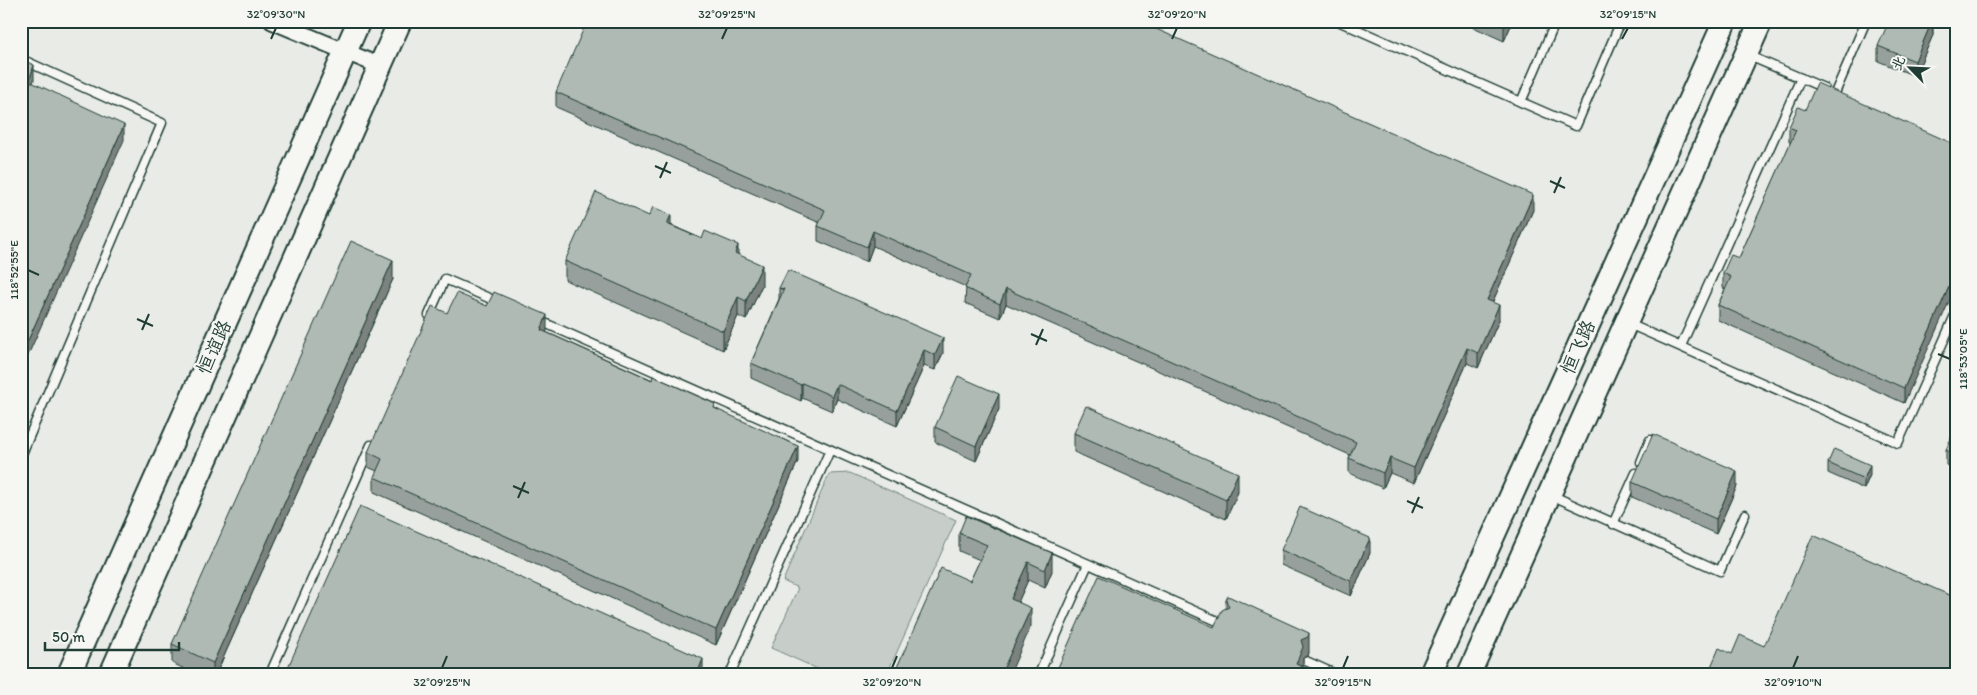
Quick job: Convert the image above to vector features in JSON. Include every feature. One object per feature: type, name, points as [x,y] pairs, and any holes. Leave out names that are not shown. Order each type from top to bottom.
[{"type":"main road","name":"恒谊路","points":[[69,674],[359,21]]},
{"type":"main road","name":"恒谊路","points":[[111,674],[400,21]]},
{"type":"main road","name":"恒飞路","points":[[1431,674],[1725,21]]},
{"type":"main road","name":"恒飞路","points":[[1469,674],[1624,322],[1760,21]]},
{"type":"street","points":[[272,21],[380,66]]},
{"type":"lane","points":[[1338,21],[1576,126],[1621,21]]},
{"type":"lane","points":[[1521,102],[1556,21]]},
{"type":"lane","points":[[1835,93],[1866,21]]},
{"type":"lane","points":[[1746,54],[1844,97]]},
{"type":"lane","points":[[21,59],[162,123],[21,456]]},
{"type":"lane","points":[[1681,346],[1801,78]]},
{"type":"lane","points":[[425,324],[445,279],[508,307]]},
{"type":"lane","points":[[1624,322],[1898,443],[1956,313]]},
{"type":"lane","points":[[526,314],[1224,624]]},
{"type":"lane","points":[[270,674],[373,440]]},
{"type":"lane","points":[[1613,524],[1650,440]]},
{"type":"lane","points":[[730,674],[830,450]]},
{"type":"lane","points":[[1549,495],[1720,571],[1745,514]]},
{"type":"lane","points":[[1039,674],[1088,564]]},
{"type":"lane","points":[[1306,661],[1335,674]]},
{"type":"shaded area","points":[[850,473],[956,520],[887,674],[829,674],[771,648],[798,588],[783,581],[829,474]]},
{"type":"building","points":[[587,21],[1138,21],[1533,195],[1487,300],[1499,305],[1478,353],[1467,348],[1414,468],[1390,458],[1383,473],[1349,458],[1356,442],[1006,289],[1000,304],[965,288],[971,275],[873,231],[867,247],[818,226],[825,210],[556,92]]},
{"type":"building","points":[[1494,21],[1506,21],[1504,26]]},
{"type":"building","points":[[1889,21],[1932,21],[1915,61],[1878,46]]},
{"type":"building","points":[[21,59],[34,65],[29,81],[124,125],[21,356]]},
{"type":"building","points":[[1817,83],[1956,145],[1956,271],[1904,388],[1718,305],[1731,277],[1723,273],[1731,255],[1739,258],[1796,130],[1789,127],[1798,107],[1805,110]]},
{"type":"building","points":[[596,192],[649,216],[653,207],[671,215],[667,224],[702,239],[705,231],[738,245],[735,253],[762,265],[746,301],[738,297],[723,331],[565,261]]},
{"type":"building","points":[[351,241],[393,260],[213,663],[172,644]]},
{"type":"building","points":[[788,270],[943,338],[935,355],[924,350],[897,411],[837,384],[832,396],[802,383],[801,385],[751,363],[784,289],[779,288]]},
{"type":"building","points":[[494,292],[547,315],[541,330],[652,380],[653,376],[715,404],[714,408],[798,446],[716,630],[374,477],[382,459],[368,452],[432,306],[447,313],[457,293],[487,306]]},
{"type":"building","points":[[958,376],[999,394],[976,446],[935,427]]},
{"type":"building","points":[[1086,406],[1238,473],[1226,500],[1074,433]]},
{"type":"building","points":[[1956,427],[1956,455],[1946,450]]},
{"type":"building","points":[[1653,434],[1737,471],[1716,519],[1632,482]]},
{"type":"building","points":[[1834,449],[1870,465],[1864,479],[1828,463]]},
{"type":"building","points":[[360,506],[703,659],[697,674],[285,674]]},
{"type":"building","points":[[1300,507],[1370,538],[1351,581],[1281,550]]},
{"type":"building","points":[[966,516],[1052,553],[1045,570],[1028,562],[1011,599],[1031,608],[1001,674],[894,674],[941,568],[970,581],[987,545],[959,533]]},
{"type":"building","points":[[1813,535],[1956,598],[1956,674],[1708,674],[1719,648],[1732,654],[1740,635],[1764,646]]},
{"type":"building","points":[[1099,576],[1214,627],[1222,610],[1229,607],[1226,600],[1228,596],[1309,633],[1308,637],[1301,640],[1303,647],[1296,664],[1319,674],[1055,674]]}]
